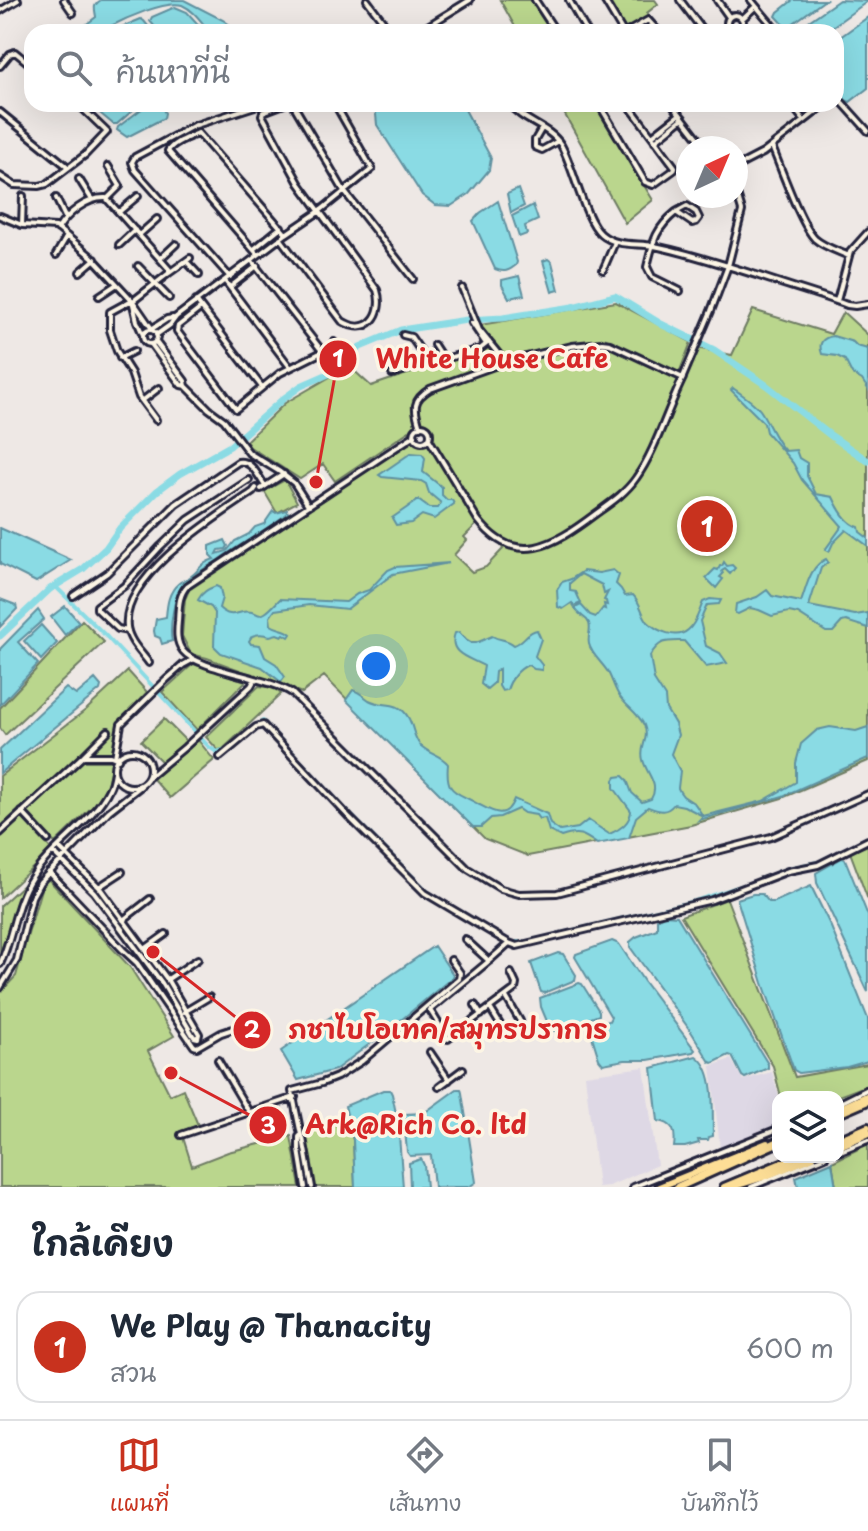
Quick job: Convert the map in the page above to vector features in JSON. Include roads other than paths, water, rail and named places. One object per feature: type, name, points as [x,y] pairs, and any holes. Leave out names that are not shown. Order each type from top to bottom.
[{"type":"highway","points":[[844,1109],[868,1099]]},
{"type":"highway","points":[[844,1145],[868,1130]]},
{"type":"highway","points":[[678,1187],[772,1143]]},
{"type":"highway","points":[[727,1187],[797,1163]]},
{"type":"main road","points":[[844,1138],[868,1130]]},
{"type":"main road","points":[[659,1187],[772,1142]]},
{"type":"main road","points":[[727,1187],[782,1163]]},
{"type":"street","points":[[0,11],[18,0]]},
{"type":"street","points":[[64,0],[73,13]]},
{"type":"street","points":[[367,0],[385,24]]},
{"type":"street","points":[[431,24],[470,0]]},
{"type":"street","points":[[535,0],[551,24]]},
{"type":"street","points":[[569,0],[582,24]]},
{"type":"street","points":[[604,0],[620,24]]},
{"type":"street","points":[[680,0],[698,24]]},
{"type":"street","points":[[717,0],[729,17]]},
{"type":"street","points":[[751,0],[771,24]]},
{"type":"street","points":[[742,24],[742,19],[756,6]]},
{"type":"street","points":[[727,24],[729,17],[738,15],[742,19]]},
{"type":"street","points":[[0,66],[15,52],[24,59]]},
{"type":"street","points":[[844,104],[868,131]]},
{"type":"street","points":[[0,112],[68,167]]},
{"type":"street","points":[[0,176],[12,185],[39,186],[53,181],[107,132],[87,112]]},
{"type":"street","points":[[236,112],[193,126],[135,157],[132,165],[228,279],[230,287],[290,367]]},
{"type":"street","points":[[263,112],[299,183],[377,290],[380,300],[375,317],[360,326],[350,326],[342,321],[280,238]]},
{"type":"street","points":[[298,112],[344,191],[413,279]]},
{"type":"street","points":[[132,300],[144,340],[154,340],[196,301],[320,211],[372,169],[340,112]]},
{"type":"street","points":[[517,112],[558,141],[592,220],[601,234],[615,242],[652,246],[728,266],[855,306],[868,304]]},
{"type":"street","points":[[604,112],[645,182],[656,184],[675,167],[634,112]]},
{"type":"street","points":[[679,112],[697,136]]},
{"type":"street","points":[[797,112],[802,118]]},
{"type":"street","points":[[748,161],[772,147],[816,112]]},
{"type":"street","points":[[653,138],[682,116]]},
{"type":"street","points":[[193,126],[286,234]]},
{"type":"street","points":[[542,128],[534,142],[537,148],[542,150],[558,141]]},
{"type":"street","points":[[198,133],[175,144],[168,151],[258,255]]},
{"type":"street","points":[[772,147],[813,237],[849,256]]},
{"type":"street","points":[[107,199],[120,186],[108,166]]},
{"type":"street","points":[[79,179],[92,200]]},
{"type":"street","points":[[22,225],[23,196]]},
{"type":"street","points":[[119,212],[138,196]]},
{"type":"street","points":[[56,198],[65,217]]},
{"type":"street","points":[[58,229],[65,217],[92,200],[107,199],[169,269],[169,273]]},
{"type":"street","points":[[676,212],[692,223],[699,218],[688,207],[682,208],[676,212],[659,228],[647,267],[657,280],[680,291]]},
{"type":"street","points":[[183,665],[184,653],[177,632],[179,599],[183,591],[415,435],[420,427],[429,430],[429,439],[486,531],[513,546],[539,548],[550,544],[625,491],[646,462],[703,331],[728,266],[741,208]]},
{"type":"street","points":[[0,216],[22,225],[58,229],[95,259],[132,300],[181,385],[224,420],[244,448],[294,483],[308,505]]},
{"type":"street","points":[[119,245],[157,219]]},
{"type":"street","points":[[254,249],[281,227]]},
{"type":"street","points":[[837,301],[849,256],[868,232]]},
{"type":"street","points":[[56,255],[67,236]]},
{"type":"street","points":[[603,270],[615,242]]},
{"type":"street","points":[[160,259],[176,244]]},
{"type":"street","points":[[80,272],[95,259]]},
{"type":"street","points":[[156,420],[142,401],[131,373],[120,358],[110,330],[110,312],[132,300],[188,259],[199,275]]},
{"type":"street","points":[[252,260],[322,351]]},
{"type":"street","points":[[138,266],[169,298]]},
{"type":"street","points":[[230,287],[257,266]]},
{"type":"street","points":[[99,296],[117,284]]},
{"type":"street","points":[[462,288],[474,323],[505,362]]},
{"type":"street","points":[[196,301],[262,387]]},
{"type":"street","points":[[201,308],[178,326],[177,331],[234,408],[240,407],[290,367],[328,349],[334,342]]},
{"type":"street","points":[[143,335],[167,319],[176,317]]},
{"type":"street","points":[[403,335],[411,337],[429,363]]},
{"type":"street","points":[[392,374],[480,349],[488,343]]},
{"type":"street","points":[[420,427],[416,402],[430,389],[505,362],[572,346],[610,344],[683,378]]},
{"type":"street","points":[[434,345],[443,359]]},
{"type":"street","points":[[120,358],[134,351]]},
{"type":"street","points":[[142,401],[159,388]]},
{"type":"street","points":[[415,435],[419,441],[429,439]]},
{"type":"street","points":[[73,596],[107,573],[176,504],[238,462],[250,464],[259,489]]},
{"type":"street","points":[[149,663],[130,638],[127,614],[131,601],[151,574],[189,536],[284,474]]},
{"type":"street","points":[[128,631],[118,629],[97,606],[124,586],[188,520],[249,480]]},
{"type":"street","points":[[184,653],[194,659],[276,684],[299,698],[468,869],[501,889],[519,894],[557,893],[771,837],[868,794]]},
{"type":"street","points":[[0,964],[20,901],[31,879],[101,803],[110,788],[121,724],[163,682],[194,659]]},
{"type":"street","points":[[0,988],[17,960],[32,897],[40,882],[109,811],[195,738],[255,679]]},
{"type":"street","points":[[220,757],[256,727],[263,725],[425,893],[517,946],[712,900],[788,871],[818,865],[868,840]]},
{"type":"street","points":[[0,833],[108,731]]},
{"type":"street","points":[[83,756],[117,758],[131,751],[143,755],[150,765],[149,777]]},
{"type":"street","points":[[114,772],[124,785],[141,786]]},
{"type":"street","points":[[22,812],[48,840]]},
{"type":"street","points":[[56,849],[97,890],[165,981],[200,1035],[198,1038],[194,1037],[183,1012]]},
{"type":"street","points":[[49,872],[137,963],[194,1046],[233,1029]]},
{"type":"street","points":[[97,890],[122,872]]},
{"type":"street","points":[[120,922],[150,899]]},
{"type":"street","points":[[142,951],[166,934]]},
{"type":"street","points":[[465,939],[489,961]]},
{"type":"street","points":[[509,944],[430,1010],[448,1039],[517,987],[511,973]]},
{"type":"street","points":[[165,981],[198,959]]},
{"type":"street","points":[[312,1187],[292,1091],[337,1077],[362,1061],[459,979],[460,973],[451,960]]},
{"type":"street","points":[[183,1012],[209,997]]},
{"type":"street","points":[[506,997],[520,1021]]},
{"type":"street","points":[[475,1005],[481,1015]]},
{"type":"street","points":[[490,1008],[504,1031]]},
{"type":"street","points":[[430,1052],[449,1080]]},
{"type":"street","points":[[218,1060],[249,1112]]},
{"type":"street","points":[[439,1087],[463,1069]]},
{"type":"street","points":[[844,1101],[868,1089]]},
{"type":"street","points":[[181,1135],[295,1097]]},
{"type":"street","points":[[633,1187],[772,1131]]},
{"type":"street","points":[[301,1135],[298,1145],[305,1187]]},
{"type":"street","points":[[844,1147],[868,1140]]},
{"type":"street","points":[[751,1187],[810,1163]]},
{"type":"water","points":[[101,0],[184,0],[229,24],[204,24],[190,10],[175,4],[134,15],[115,24],[87,24],[96,17],[95,6]]},
{"type":"water","points":[[793,0],[825,0],[792,24],[783,24],[776,16]]},
{"type":"water","points":[[839,0],[868,1],[836,24],[805,24]]},
{"type":"water","points":[[175,7],[187,12],[198,24],[152,24],[152,17]]},
{"type":"water","points":[[868,17],[868,88],[850,102],[844,99],[844,34]]},
{"type":"water","points":[[141,19],[146,24],[129,24]]},
{"type":"water","points":[[99,112],[131,112],[117,124]]},
{"type":"water","points":[[138,112],[165,113],[164,118],[127,137],[117,130]]},
{"type":"water","points":[[376,112],[466,112],[491,158],[489,170],[469,194],[451,206],[435,205],[422,195],[377,125]]},
{"type":"water","points":[[518,189],[524,206],[511,213],[507,194]]},
{"type":"water","points":[[498,201],[517,262],[504,271],[495,269],[473,221]]},
{"type":"water","points":[[533,205],[538,220],[525,226],[527,234],[519,237],[512,216]]},
{"type":"water","points":[[548,259],[552,262],[559,290],[552,292],[543,261]]},
{"type":"water","points":[[519,276],[524,295],[509,298],[502,280]]},
{"type":"water","points":[[833,336],[868,349],[868,389],[862,380],[852,374],[845,360],[822,354],[822,342]]},
{"type":"water","points":[[733,388],[760,410],[785,451],[796,450],[799,458],[807,463],[807,476],[816,494],[833,497],[846,519],[859,527],[868,538],[868,546],[846,530],[829,552],[825,550],[842,526],[802,480],[793,463],[766,432],[764,423],[731,390]]},
{"type":"water","points":[[411,453],[422,454],[425,458],[423,472],[442,487],[442,495],[454,504],[434,519],[422,515],[411,523],[396,525],[392,518],[418,500],[429,508],[438,508],[441,503],[421,481],[379,475]]},
{"type":"water","points":[[287,510],[288,513],[280,519],[185,582],[174,605],[172,641],[162,644],[160,638],[155,636],[156,619],[166,617],[172,590],[214,559],[210,555],[210,546],[225,540],[228,546],[217,554],[227,551],[235,541],[264,524],[273,511]]},
{"type":"water","points":[[0,528],[71,560],[36,582],[0,564]]},
{"type":"water","points":[[826,559],[828,562],[821,568],[809,606],[855,615],[868,613],[868,628],[846,621],[833,632],[826,632],[798,614],[789,612],[772,616],[750,608],[735,613],[736,604],[767,590],[772,596],[801,602],[813,571]]},
{"type":"water","points":[[724,562],[735,568],[730,574],[725,569],[722,571],[720,577],[723,579],[716,588],[706,578]]},
{"type":"water","points":[[449,563],[393,574],[347,609],[309,605],[275,610],[270,617],[271,625],[289,632],[289,637],[284,634],[259,634],[249,641],[260,645],[265,657],[276,664],[285,677],[281,682],[262,667],[221,653],[214,646],[215,613],[198,600],[216,586],[220,588],[222,598],[219,608],[224,612],[261,615],[280,599],[346,602],[369,590],[395,567]]},
{"type":"water","points":[[613,570],[619,575],[616,584],[625,596],[633,595],[648,622],[667,633],[678,634],[688,630],[703,602],[721,600],[719,604],[707,605],[700,621],[706,646],[720,653],[727,663],[706,667],[684,641],[664,642],[650,656],[654,680],[665,697],[666,709],[678,735],[671,754],[680,771],[678,788],[703,816],[674,804],[662,811],[648,807],[636,817],[629,838],[597,844],[580,834],[561,837],[549,831],[545,818],[539,819],[518,809],[491,818],[481,827],[473,827],[346,700],[353,690],[369,700],[404,711],[416,740],[448,764],[448,782],[454,791],[489,810],[503,812],[514,799],[547,814],[550,824],[560,831],[578,828],[588,820],[609,834],[626,822],[631,811],[614,788],[616,777],[623,776],[632,793],[642,802],[651,799],[653,794],[653,784],[642,755],[646,730],[639,717],[620,697],[607,670],[593,652],[589,641],[589,623],[575,608],[581,605],[596,617],[605,609],[604,604],[607,605],[604,600],[608,592],[604,594],[602,585],[581,574],[570,583],[570,591],[576,592],[581,603],[574,606],[572,603],[563,609],[558,607],[557,590],[562,582],[583,571],[599,573]]},
{"type":"water","points":[[0,599],[16,605],[17,609],[0,627]]},
{"type":"water","points":[[65,606],[79,622],[65,635],[51,617]]},
{"type":"water","points":[[38,610],[44,619],[18,642],[38,664],[0,705],[0,649]]},
{"type":"water","points":[[41,625],[57,643],[41,660],[24,641]]},
{"type":"water","points":[[537,630],[541,639],[535,656],[542,670],[528,665],[524,667],[515,675],[507,690],[502,691],[499,669],[495,672],[494,683],[487,689],[481,684],[484,666],[457,651],[453,640],[455,633],[459,632],[471,643],[492,636],[514,645]]},
{"type":"water","points":[[95,679],[101,686],[100,690],[0,773],[0,750],[66,688],[76,695]]},
{"type":"water","points":[[830,727],[856,731],[868,727],[868,758],[783,796],[699,820],[703,816],[763,801],[796,782],[796,763],[801,744],[817,730]]},
{"type":"water","points":[[842,858],[868,916],[868,992],[817,883],[816,873]]},
{"type":"water","points":[[811,886],[868,1019],[868,1061],[799,1073],[794,1070],[763,983],[737,899],[762,894],[769,902],[774,902]]},
{"type":"water","points":[[664,915],[677,916],[768,1068],[745,1078],[732,1056],[710,1062],[630,947],[630,942],[636,937],[657,929],[657,919]]},
{"type":"water","points":[[612,941],[619,944],[695,1050],[693,1052],[603,1064],[599,1059],[590,1030],[611,1017],[575,957]]},
{"type":"water","points":[[434,946],[454,976],[335,1070],[298,1080],[281,1051]]},
{"type":"water","points":[[563,954],[576,975],[575,980],[541,992],[531,963]]},
{"type":"water","points":[[579,983],[599,1015],[551,1031],[540,998]]},
{"type":"water","points":[[696,1056],[703,1063],[710,1081],[713,1136],[685,1147],[674,1147],[673,1129],[658,1121],[652,1068]]},
{"type":"water","points":[[461,1089],[462,1093],[476,1182],[469,1187],[434,1187],[431,1155],[410,1156],[407,1152],[405,1114],[424,1113]]},
{"type":"water","points":[[390,1090],[392,1094],[398,1123],[403,1187],[355,1187],[353,1140],[345,1106]]},
{"type":"water","points":[[421,1159],[426,1187],[410,1187],[409,1163]]},
{"type":"water","points":[[832,1163],[836,1187],[798,1187],[796,1177]]},
{"type":"waterway","points":[[0,636],[50,589],[83,569],[106,548],[120,528],[157,491],[180,474],[230,446],[283,399],[301,386],[333,372],[360,347],[401,330],[573,307],[615,296],[661,324],[714,350],[868,461]]},
{"type":"waterway","points":[[55,586],[209,747],[217,752],[241,737]]},
{"type":"waterway","points":[[254,726],[263,721],[351,815],[427,891],[441,900]]},
{"type":"waterway","points":[[510,942],[524,942],[695,901],[788,868],[818,862],[868,838]]},
{"type":"waterway","points":[[497,956],[512,944]]},
{"type":"waterway","points":[[457,991],[478,972]]},
{"type":"place","name":"White House Cafe","points":[[316,482]]},
{"type":"place","name":"We Play @ Thanacity","points":[[707,526]]},
{"type":"place","name":"ภชาไบโอเทค/สมุทรปราการ","points":[[153,952]]},
{"type":"place","name":"Ark@Rich Co. ltd","points":[[171,1073]]}]
